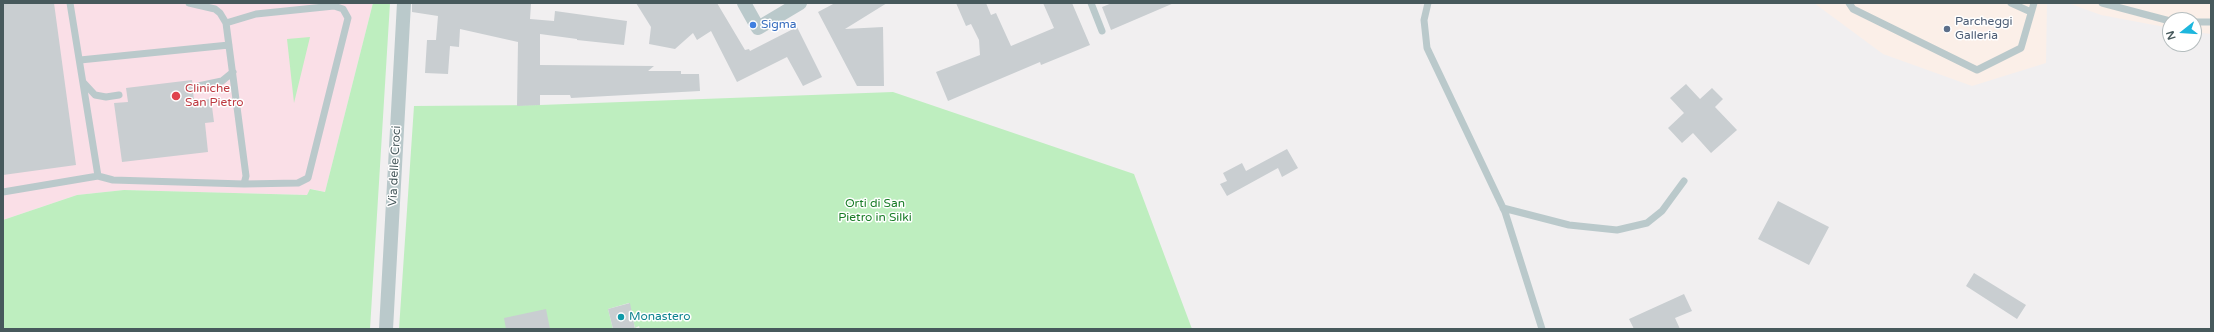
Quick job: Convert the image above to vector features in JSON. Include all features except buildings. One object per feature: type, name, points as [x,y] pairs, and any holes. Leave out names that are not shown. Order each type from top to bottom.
[{"type":"street","name":"Via delle Croci","points":[[386,329],[404,3]]},
{"type":"street","points":[[744,3],[758,28],[800,3]]},
{"type":"lane","points":[[70,3],[98,176]]},
{"type":"lane","points":[[189,3],[215,9],[220,13],[226,23],[245,180]]},
{"type":"lane","points":[[1091,3],[1102,31]]},
{"type":"lane","points":[[1428,3],[1424,20],[1427,48],[1503,208],[1542,329]]},
{"type":"lane","points":[[1849,3],[1853,9],[1977,70],[2021,48],[2034,3]]},
{"type":"lane","points":[[2011,3],[2031,12]]},
{"type":"lane","points":[[2102,3],[2162,20]]},
{"type":"lane","points":[[3,192],[98,176],[113,180],[245,180],[298,183],[308,178],[348,18],[343,9],[334,6],[256,14],[226,23]]},
{"type":"lane","points":[[80,60],[229,45]]},
{"type":"lane","points":[[198,86],[222,81],[233,72]]},
{"type":"lane","points":[[83,82],[95,95],[106,97],[119,95]]},
{"type":"lane","points":[[1503,208],[1569,225],[1617,230],[1647,223],[1662,211],[1684,181]]},
{"type":"shaded area","name":"Cliniche San Pietro","points":[[3,3],[373,3],[325,192],[311,189],[307,195],[124,190],[77,195],[3,220]]},
{"type":"shaded area","name":"Parcheggi Galleria","points":[[1814,3],[2047,3],[2046,63],[1972,86],[1883,54]]},
{"type":"shaded area","points":[[2068,3],[2211,3],[2211,34],[2202,33],[2202,12],[2162,12],[2162,26],[2101,15]]},
{"type":"green space","points":[[373,3],[390,3],[370,329],[3,329],[3,220],[77,195],[124,190],[307,195],[310,189],[325,192]]},
{"type":"green space","points":[[310,37],[294,103],[287,39]]},
{"type":"green space","name":"Orti di San Pietro in Silki","points":[[893,92],[1134,174],[1192,329],[640,329],[639,326],[635,328],[629,303],[608,309],[613,329],[399,329],[414,106],[540,105]]},
{"type":"place","name":"Sigma","points":[[753,25]]},
{"type":"place","name":"Parcheggi Galleria","points":[[1947,29]]},
{"type":"place","name":"Cliniche San Pietro","points":[[176,96]]},
{"type":"place","name":"Monastero","points":[[621,317]]}]
